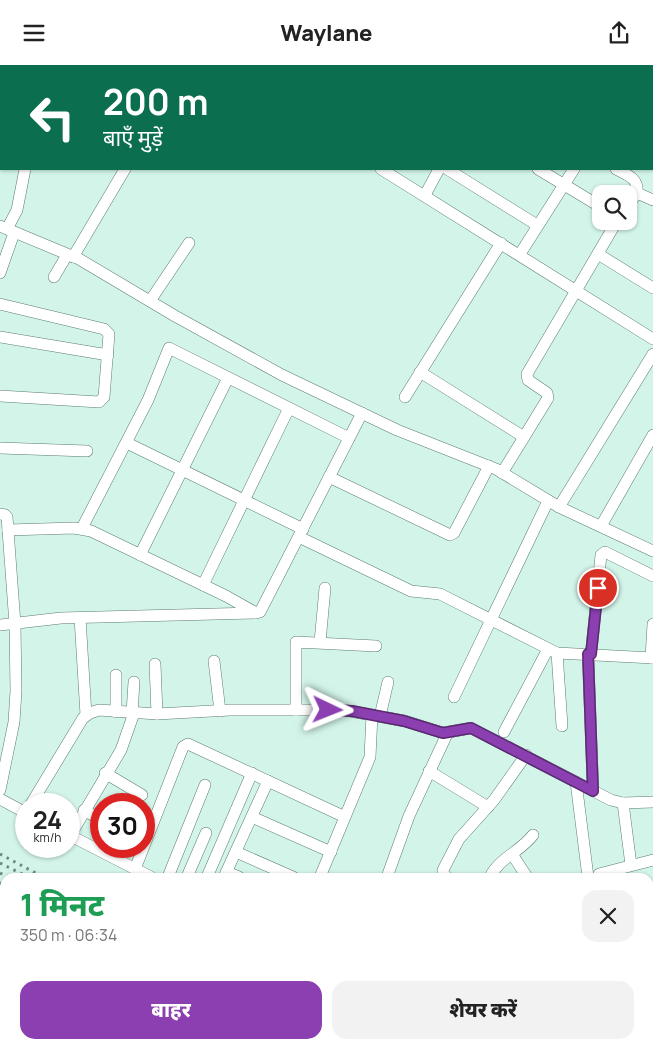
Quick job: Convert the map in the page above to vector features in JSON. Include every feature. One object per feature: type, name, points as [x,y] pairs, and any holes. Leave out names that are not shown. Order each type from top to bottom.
[{"type":"street","points":[[0,273],[7,229],[17,210],[25,170]]},
{"type":"street","points":[[54,277],[70,256],[124,170]]},
{"type":"street","points":[[383,170],[576,289],[653,339]]},
{"type":"street","points":[[425,195],[438,170]]},
{"type":"street","points":[[449,170],[538,225]]},
{"type":"street","points":[[540,170],[592,202]]},
{"type":"street","points":[[520,254],[573,170]]},
{"type":"street","points":[[618,170],[634,179],[638,186],[637,193],[653,200]]},
{"type":"street","points":[[7,229],[70,256],[282,375],[398,430],[488,466],[558,507],[653,551]]},
{"type":"street","points":[[502,473],[548,398],[546,393],[528,380],[527,375],[612,230]]},
{"type":"street","points":[[150,301],[189,243]]},
{"type":"street","points":[[405,397],[501,243]]},
{"type":"street","points":[[598,254],[653,288]]},
{"type":"street","points":[[0,304],[104,329],[109,334],[104,397],[99,402],[0,396]]},
{"type":"street","points":[[0,337],[108,355]]},
{"type":"street","points":[[82,528],[127,443],[170,348],[349,438]]},
{"type":"street","points":[[558,507],[653,354]]},
{"type":"street","points":[[420,372],[524,437]]},
{"type":"street","points":[[140,555],[228,378]]},
{"type":"street","points":[[203,585],[289,408]]},
{"type":"street","points":[[0,625],[55,618],[256,613],[263,610],[362,413]]},
{"type":"street","points":[[600,526],[653,435]]},
{"type":"street","points":[[127,443],[244,500],[301,533],[411,591],[440,595],[552,651],[652,658],[653,624]]},
{"type":"street","points":[[0,448],[88,451]]},
{"type":"street","points":[[329,477],[450,535],[454,533],[488,466]]},
{"type":"street","points":[[454,697],[548,501]]},
{"type":"street","points":[[0,514],[7,517],[8,531],[5,552],[15,624],[14,721],[0,790]]},
{"type":"street","points":[[8,531],[82,528],[107,537],[256,613]]},
{"type":"street","points":[[593,791],[590,654],[601,555],[605,552],[653,576]]},
{"type":"street","points":[[320,642],[326,588]]},
{"type":"street","points":[[80,618],[86,715]]},
{"type":"street","points":[[296,710],[295,644],[299,641],[376,646]]},
{"type":"street","points":[[552,651],[562,726]]},
{"type":"street","points":[[504,732],[552,651]]},
{"type":"street","points":[[214,661],[220,711]]},
{"type":"street","points":[[154,664],[156,714]]},
{"type":"street","points":[[116,675],[116,711]]},
{"type":"street","points":[[80,816],[120,750],[133,713],[134,682]]},
{"type":"street","points":[[322,873],[370,757],[376,716],[388,682]]},
{"type":"street","points":[[38,793],[86,715],[94,711],[156,714],[296,710],[352,711],[404,721],[447,734],[471,728],[611,800],[623,803],[653,802]]},
{"type":"street","points":[[388,873],[409,815],[447,734]]},
{"type":"street","points":[[135,869],[185,744],[345,817]]},
{"type":"street","points":[[443,873],[460,839],[488,807],[526,755]]},
{"type":"street","points":[[429,771],[488,807]]},
{"type":"street","points":[[105,773],[139,793]]},
{"type":"street","points":[[209,873],[252,773]]},
{"type":"street","points":[[227,873],[268,781]]},
{"type":"street","points":[[576,781],[588,873]]},
{"type":"street","points":[[170,873],[205,785]]},
{"type":"street","points":[[0,799],[15,806]]},
{"type":"street","points":[[623,803],[631,865]]},
{"type":"street","points":[[84,809],[90,813]]},
{"type":"street","points":[[252,817],[331,852]]},
{"type":"street","points":[[190,873],[206,833]]},
{"type":"street","points":[[492,873],[496,866],[526,843],[532,835]]},
{"type":"street","points":[[80,841],[143,873]]},
{"type":"street","points":[[236,852],[284,873]]},
{"type":"street","points":[[512,854],[524,873]]},
{"type":"street","points":[[603,873],[653,859]]},
{"type":"railway","points":[[0,854],[36,873]]},
{"type":"railway","points":[[0,863],[20,873]]},
{"type":"route","points":[[328,710],[352,711],[404,721],[447,734],[462,728],[471,728],[593,791],[588,654],[591,654],[598,588]]}]
